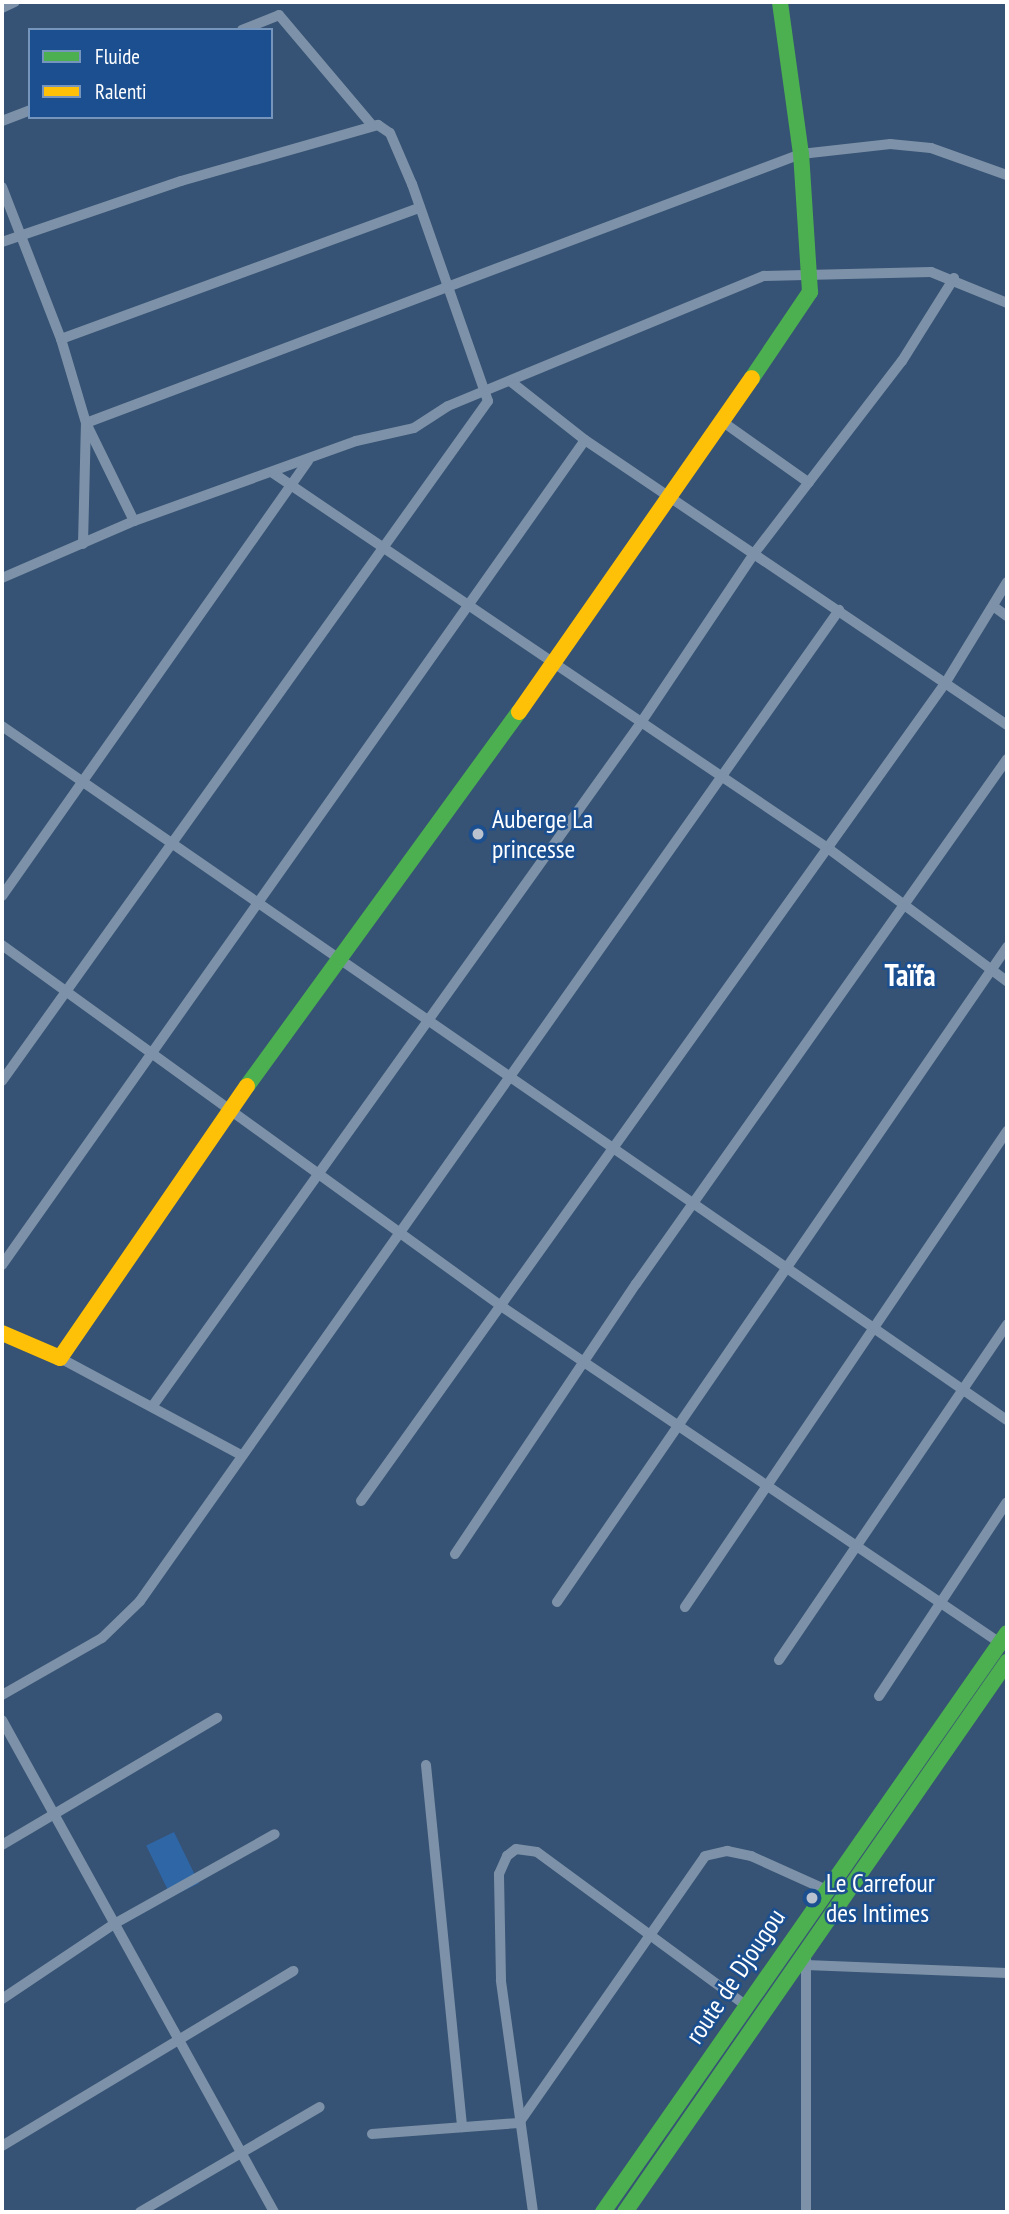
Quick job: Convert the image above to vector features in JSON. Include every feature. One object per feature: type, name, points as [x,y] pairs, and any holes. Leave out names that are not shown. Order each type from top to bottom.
[{"type":"main road","points":[[2,1334],[60,1358],[230,1109],[341,960],[553,659],[675,495],[810,292],[813,273],[801,154],[780,2]]},
{"type":"main road","name":"route de Djougou","points":[[625,2212],[716,2061],[745,2005],[824,1889],[1004,1638]]},
{"type":"main road","name":"route de Djougou","points":[[603,2212],[805,1948],[1007,1662]]},
{"type":"street","points":[[2,8],[15,2]]},
{"type":"street","points":[[2,1081],[481,416],[488,390],[390,133],[372,125],[279,15],[247,28]]},
{"type":"street","points":[[2,121],[28,111]]},
{"type":"street","points":[[2,242],[372,125]]},
{"type":"street","points":[[86,423],[801,154],[845,147],[918,147],[956,154],[1007,175]]},
{"type":"street","points":[[2,187],[61,339],[86,423],[134,521]]},
{"type":"street","points":[[61,339],[419,208]]},
{"type":"street","points":[[2,578],[134,521],[308,461],[356,441],[414,428],[488,390],[764,276],[894,270],[954,278],[1007,303]]},
{"type":"street","points":[[154,1404],[425,1019],[640,724],[756,551],[902,361],[954,278]]},
{"type":"street","points":[[510,381],[585,440],[675,495],[1007,725]]},
{"type":"street","points":[[723,422],[809,483]]},
{"type":"street","points":[[83,544],[86,423]]},
{"type":"street","points":[[2,1265],[255,902],[585,440]]},
{"type":"street","points":[[2,896],[295,485],[308,461]]},
{"type":"street","points":[[273,473],[295,485],[553,659],[640,724],[829,849],[1007,981]]},
{"type":"street","points":[[361,1502],[500,1306],[616,1151],[829,849],[946,682],[1007,582]]},
{"type":"street","points":[[993,606],[1007,616]]},
{"type":"street","points":[[2,1695],[102,1638],[130,1610],[839,610]]},
{"type":"street","points":[[2,726],[425,1019],[509,1074],[696,1208],[785,1265],[1007,1420]]},
{"type":"street","points":[[455,1555],[585,1362],[909,906],[1007,759]]},
{"type":"street","points":[[2,945],[64,993],[400,1229],[500,1306],[855,1543],[1004,1638]]},
{"type":"street","points":[[556,1602],[680,1424],[785,1265],[993,971],[1007,947]]},
{"type":"street","points":[[685,1607],[876,1331],[1007,1131]]},
{"type":"street","points":[[779,1660],[855,1543],[1007,1324]]},
{"type":"street","points":[[60,1358],[154,1404],[239,1454]]},
{"type":"street","points":[[879,1696],[1007,1502]]},
{"type":"street","points":[[2,1845],[217,1718]]},
{"type":"street","points":[[2,1720],[51,1815],[274,2212]]},
{"type":"street","points":[[426,1765],[462,2127]]},
{"type":"street","points":[[2,1999],[114,1924],[275,1834]]},
{"type":"street","points":[[533,2212],[519,2123],[499,1937],[499,1874],[507,1856],[516,1849],[537,1852],[745,2005]]},
{"type":"street","points":[[519,2123],[714,1852],[751,1856],[824,1889]]},
{"type":"street","points":[[805,1948],[806,2212]]},
{"type":"street","points":[[806,1965],[1007,1973]]},
{"type":"street","points":[[2,2147],[176,2037],[293,1971]]},
{"type":"street","points":[[140,2212],[320,2107]]},
{"type":"street","points":[[372,2134],[519,2123]]},
{"type":"shaded area","points":[[174,1832],[199,1883],[171,1897],[146,1846]]},
{"type":"traffic: fast","points":[[752,378],[810,292],[801,154],[780,2]]},
{"type":"traffic: fast","points":[[247,1086],[519,712]]},
{"type":"traffic: fast","points":[[603,2212],[1007,1633]]},
{"type":"traffic: fast","points":[[625,2212],[1007,1662]]},
{"type":"traffic: slow","points":[[519,712],[752,378]]},
{"type":"traffic: slow","points":[[2,1333],[60,1358],[247,1086]]},
{"type":"place","name":"Auberge La princesse","points":[[478,834]]},
{"type":"place","name":"Le Carrefour des Intimes","points":[[812,1898]]},
{"type":"district","name":"Taïfa","points":[[910,975]]}]
